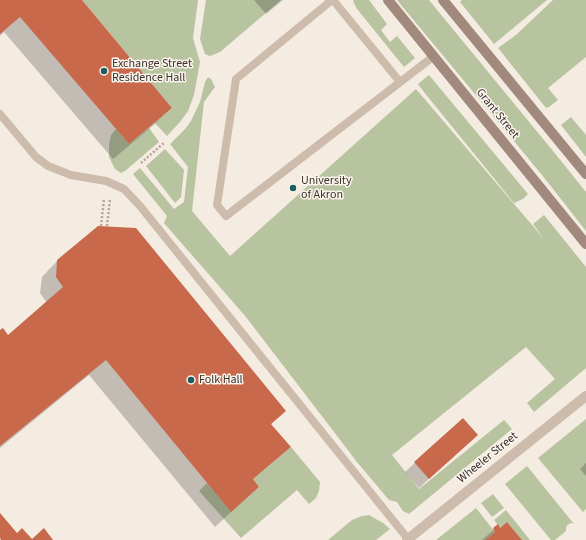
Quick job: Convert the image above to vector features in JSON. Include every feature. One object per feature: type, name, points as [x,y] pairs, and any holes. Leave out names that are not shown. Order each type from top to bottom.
[{"type":"main road","name":"Grant Street","points":[[388,0],[586,244]]},
{"type":"main road","points":[[443,0],[586,174]]},
{"type":"street","name":"Wheeler Street","points":[[408,540],[586,396]]},
{"type":"lane","points":[[400,82],[333,0],[236,79],[216,205],[226,216],[434,56]]},
{"type":"lane","points":[[0,114],[36,157],[48,166],[70,175],[106,181],[124,189],[145,213],[408,540]]},
{"type":"path","points":[[141,163],[165,142]]},
{"type":"path","points":[[101,226],[104,199]]},
{"type":"path","points":[[107,226],[110,199]]},
{"type":"green space","points":[[82,0],[198,0],[193,38],[200,62],[194,95],[188,111],[167,136],[155,123],[172,108]]},
{"type":"green space","points":[[206,0],[281,0],[220,52],[210,56],[205,54],[200,39]]},
{"type":"green space","points":[[369,0],[387,24],[381,30],[390,42],[397,36],[415,58],[404,67],[357,9],[353,1]]},
{"type":"green space","points":[[397,0],[429,0],[553,151],[586,192],[586,231],[542,175]]},
{"type":"green space","points":[[462,0],[547,0],[494,44],[460,2]]},
{"type":"green space","points":[[553,0],[586,0],[586,57],[548,88],[558,100],[546,108],[498,48],[516,35]]},
{"type":"green space","points":[[429,75],[528,194],[523,199],[514,203],[424,92],[418,84]]},
{"type":"green space","points":[[208,77],[211,79],[215,87],[204,102],[192,211],[230,256],[416,89],[544,239],[533,224],[544,215],[586,267],[586,368],[534,412],[527,403],[555,379],[526,347],[392,455],[419,489],[504,420],[512,429],[409,514],[403,511],[397,502],[389,500],[357,462],[246,317],[164,223],[167,216],[133,174],[140,168],[174,209],[184,202],[188,167],[170,144],[191,121],[200,102],[205,82]]},
{"type":"green space","points":[[571,117],[586,135],[586,157],[561,125]]},
{"type":"green space","points":[[149,128],[159,142],[125,171],[121,173],[115,169],[109,157],[111,135],[116,129],[129,144]]},
{"type":"green space","points":[[165,149],[184,170],[181,197],[175,203],[146,166]]},
{"type":"green space","points":[[586,419],[586,509],[583,512],[538,458]]},
{"type":"green space","points":[[291,447],[320,482],[319,491],[316,498],[309,504],[297,490],[241,538],[199,491],[207,483],[231,511],[259,487],[253,479]]},
{"type":"green space","points":[[527,466],[574,524],[571,523],[567,525],[566,531],[555,540],[551,540],[505,484]]},
{"type":"green space","points":[[493,494],[504,508],[492,517],[481,503]]},
{"type":"green space","points":[[476,508],[495,532],[485,540],[436,540]]},
{"type":"green space","points":[[506,510],[530,540],[522,540],[507,522],[500,528],[494,520]]},
{"type":"green space","points":[[369,515],[390,529],[376,540],[328,540],[352,520]]},
{"type":"building","name":"Exchange Street Residence Hall","points":[[0,0],[82,0],[172,108],[129,144],[20,17],[0,34]]},
{"type":"building","name":"Folk Hall","points":[[98,226],[136,228],[286,411],[271,424],[291,447],[253,479],[259,487],[231,512],[106,360],[0,446],[0,330],[3,328],[8,335],[63,287],[56,277],[57,260]]},
{"type":"building","points":[[463,418],[478,435],[429,479],[414,462]]},
{"type":"building","points":[[0,513],[17,533],[22,528],[32,539],[44,528],[53,540],[1,540]]},
{"type":"building","points":[[507,522],[522,540],[485,540],[495,532],[493,528],[498,524],[500,528]]},
{"type":"place","name":"Exchange Street Residence Hall","points":[[104,71]]},
{"type":"place","name":"University of Akron","points":[[293,188]]},
{"type":"place","name":"Folk Hall","points":[[191,380]]}]
